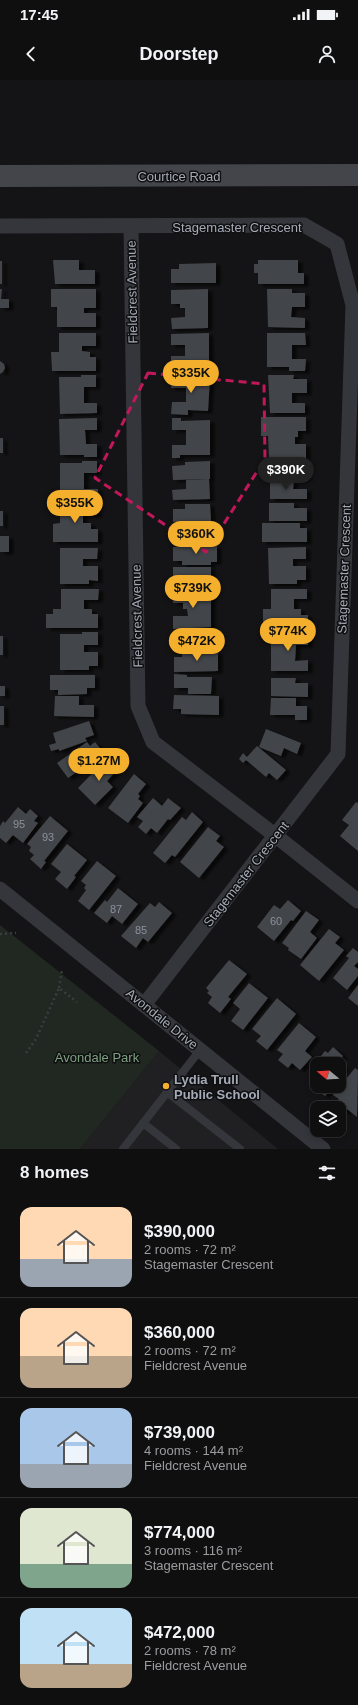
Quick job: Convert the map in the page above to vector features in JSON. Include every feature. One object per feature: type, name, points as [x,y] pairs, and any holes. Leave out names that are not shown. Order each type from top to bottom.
[{"type":"main road","name":"Courtice Road","points":[[0,176],[358,176]]},
{"type":"street","name":"Stagemaster Crescent","points":[[0,226],[131,227],[304,225],[337,244],[353,305],[338,754],[144,1005]]},
{"type":"street","name":"Fieldcrest Avenue","points":[[131,227],[138,706],[153,742],[358,901]]},
{"type":"street","name":"Avondale Drive","points":[[0,889],[323,1149]]},
{"type":"lane","points":[[123,1149],[200,1050]]},
{"type":"lane","points":[[167,1092],[240,1149]]},
{"type":"lane","points":[[143,1123],[174,1148]]},
{"type":"path","points":[[0,934],[16,933]]},
{"type":"path","points":[[26,1053],[36,1039],[59,988],[62,970]]},
{"type":"path","points":[[59,988],[77,1002]]},
{"type":"highlighted area","points":[[148,373],[264,384],[265,459],[206,552],[95,478]]},
{"type":"shaded area","name":"Lydia Trull Public School","points":[[159,1051],[278,1149],[80,1149]]},
{"type":"green space","name":"Avondale Park","points":[[0,925],[159,1051],[80,1149],[0,1149]]},
{"type":"building","points":[[53,260],[79,260],[79,270],[95,270],[95,284],[55,284]]},
{"type":"building","points":[[258,260],[298,260],[298,273],[304,273],[304,284],[258,284],[258,273],[254,273],[254,264],[258,264]]},
{"type":"building","points":[[0,261],[2,261],[2,284],[0,284]]},
{"type":"building","points":[[216,263],[216,283],[171,283],[171,269],[179,269],[179,264]]},
{"type":"building","points":[[0,289],[2,289],[1,299],[9,299],[9,308],[0,308]]},
{"type":"building","points":[[51,289],[96,289],[96,308],[84,308],[84,313],[96,313],[96,327],[57,327],[57,307],[51,307]]},
{"type":"building","points":[[208,289],[208,328],[172,329],[171,318],[185,317],[185,308],[180,308],[180,304],[171,304],[171,290]]},
{"type":"building","points":[[267,289],[292,289],[292,293],[305,293],[305,307],[292,307],[291,317],[305,318],[305,328],[268,327]]},
{"type":"building","points":[[59,333],[96,333],[96,346],[82,346],[82,351],[90,352],[90,357],[96,357],[96,371],[52,371],[51,352],[59,352]]},
{"type":"building","points":[[209,333],[209,370],[171,371],[171,356],[185,356],[185,345],[171,345],[171,334]]},
{"type":"building","points":[[267,333],[305,333],[306,345],[292,345],[292,359],[306,359],[305,371],[289,371],[289,367],[267,367]]},
{"type":"building","points":[[0,361],[4,364],[5,368],[0,374]]},
{"type":"building","points":[[81,375],[96,375],[96,387],[84,387],[84,403],[97,403],[97,413],[60,414],[59,377],[81,377]]},
{"type":"building","points":[[171,375],[210,377],[208,411],[188,410],[188,415],[171,414],[172,402],[186,402],[186,388],[171,388]]},
{"type":"building","points":[[268,375],[294,375],[293,379],[307,379],[307,393],[292,393],[292,403],[305,403],[305,413],[270,413]]},
{"type":"building","points":[[261,417],[306,417],[306,431],[298,431],[298,437],[295,437],[295,444],[306,444],[306,458],[269,458],[268,436],[261,436]]},
{"type":"building","points":[[97,418],[97,430],[85,430],[86,444],[97,444],[97,457],[84,457],[84,455],[60,455],[59,419]]},
{"type":"building","points":[[172,418],[181,418],[181,421],[210,420],[210,455],[180,455],[180,458],[172,458],[172,445],[186,445],[186,430],[172,430]]},
{"type":"building","points":[[0,438],[3,438],[3,453],[0,453]]},
{"type":"building","points":[[294,460],[294,465],[307,465],[307,478],[269,479],[268,461]]},
{"type":"building","points":[[82,461],[97,461],[97,473],[84,473],[84,489],[98,489],[98,499],[60,499],[60,463],[82,463]]},
{"type":"building","points":[[210,461],[210,479],[173,480],[172,466],[185,465],[185,462]]},
{"type":"building","points":[[209,479],[210,499],[173,500],[172,490],[186,489],[186,480]]},
{"type":"building","points":[[270,480],[294,481],[293,489],[307,489],[307,499],[270,499]]},
{"type":"building","points":[[269,503],[294,503],[294,508],[307,508],[307,521],[269,521]]},
{"type":"building","points":[[60,504],[97,504],[97,515],[83,515],[83,523],[91,523],[91,529],[98,529],[98,542],[53,542],[53,524],[60,523]]},
{"type":"building","points":[[185,504],[210,504],[211,521],[173,522],[173,509],[185,509]]},
{"type":"building","points":[[0,511],[3,511],[3,526],[0,526]]},
{"type":"building","points":[[210,523],[210,542],[173,544],[172,531],[187,530],[187,524]]},
{"type":"building","points":[[262,523],[300,523],[300,528],[307,528],[307,542],[262,542]]},
{"type":"building","points":[[0,536],[9,536],[9,552],[0,552]]},
{"type":"building","points":[[217,546],[217,562],[211,562],[211,565],[182,565],[182,561],[173,561],[173,547]]},
{"type":"building","points":[[306,547],[306,559],[293,559],[293,566],[306,566],[306,580],[297,580],[297,584],[269,584],[268,548]]},
{"type":"building","points":[[60,548],[98,548],[97,559],[83,559],[83,566],[98,566],[98,581],[89,580],[89,584],[60,584]]},
{"type":"building","points":[[173,567],[211,567],[211,585],[180,585],[180,581],[173,581]]},
{"type":"building","points":[[61,589],[99,589],[98,600],[84,600],[84,609],[92,609],[92,614],[98,614],[98,628],[46,628],[46,614],[53,614],[53,609],[61,609]]},
{"type":"building","points":[[271,589],[307,589],[307,599],[294,599],[294,609],[301,609],[301,615],[308,615],[308,628],[263,628],[263,609],[271,609]]},
{"type":"building","points":[[172,590],[211,590],[211,627],[173,629],[173,616],[188,616],[187,609],[183,609],[183,603],[173,603]]},
{"type":"building","points":[[82,632],[98,632],[98,645],[84,645],[84,652],[98,652],[98,666],[89,666],[89,670],[60,670],[60,634],[82,634]]},
{"type":"building","points":[[173,632],[211,634],[211,651],[188,651],[188,646],[172,645]]},
{"type":"building","points":[[271,633],[308,633],[308,645],[296,645],[295,661],[308,660],[308,671],[271,671]]},
{"type":"building","points":[[0,636],[3,636],[3,655],[0,655]]},
{"type":"building","points":[[218,652],[218,671],[174,672],[174,657],[182,657],[182,653]]},
{"type":"building","points":[[174,674],[187,675],[187,677],[212,677],[211,694],[188,694],[188,688],[174,688]]},
{"type":"building","points":[[50,675],[95,675],[95,688],[87,688],[87,694],[58,695],[58,690],[50,690]]},
{"type":"building","points":[[271,678],[296,678],[295,683],[308,683],[308,697],[271,696]]},
{"type":"building","points":[[0,686],[5,686],[5,696],[0,696]]},
{"type":"building","points":[[174,695],[219,696],[219,715],[181,714],[181,709],[173,709]]},
{"type":"building","points":[[55,696],[79,696],[79,705],[94,705],[94,717],[54,716]]},
{"type":"building","points":[[271,698],[296,698],[296,706],[307,706],[307,720],[295,720],[295,715],[270,715]]},
{"type":"building","points":[[0,706],[4,706],[4,725],[0,725]]},
{"type":"building","points":[[89,721],[94,735],[85,738],[87,741],[59,751],[59,749],[51,751],[49,745],[56,743],[53,733]]},
{"type":"building","points":[[266,729],[301,743],[297,754],[284,748],[281,756],[259,747]]},
{"type":"building","points":[[87,742],[90,746],[95,742],[104,753],[68,778],[57,763]]},
{"type":"building","points":[[257,746],[286,770],[277,780],[269,773],[266,777],[246,760],[243,763],[239,759],[243,753],[247,757]]},
{"type":"building","points":[[107,758],[118,769],[107,781],[113,787],[95,805],[78,788]]},
{"type":"building","points":[[134,774],[146,784],[138,794],[140,796],[138,799],[143,803],[128,823],[108,808]]},
{"type":"building","points":[[153,798],[162,806],[168,798],[181,808],[170,820],[168,819],[157,833],[151,828],[146,834],[138,827],[143,821],[137,817]]},
{"type":"building","points":[[356,802],[358,803],[358,851],[340,836],[349,825],[342,820]]},
{"type":"building","points":[[18,807],[26,814],[30,809],[38,816],[34,821],[38,823],[23,843],[13,835],[6,843],[0,838],[0,826],[3,821],[5,823]]},
{"type":"building","points":[[192,812],[203,822],[175,857],[172,855],[165,863],[153,853],[182,817],[186,820]]},
{"type":"building","points":[[50,816],[68,831],[44,861],[46,862],[41,869],[30,859],[34,855],[29,851],[31,847],[27,844]]},
{"type":"building","points":[[208,827],[220,836],[216,841],[224,847],[199,878],[180,862]]},
{"type":"building","points":[[67,844],[87,860],[74,876],[76,877],[67,889],[55,879],[61,872],[51,864]]},
{"type":"building","points":[[97,861],[116,876],[89,910],[78,901],[86,890],[84,888],[86,885],[81,881]]},
{"type":"building","points":[[118,888],[138,904],[122,924],[112,916],[107,923],[94,913],[105,900],[107,902]]},
{"type":"building","points":[[288,900],[301,911],[293,921],[291,920],[274,941],[257,927],[274,905],[280,909]]},
{"type":"building","points":[[159,902],[172,913],[148,942],[143,938],[136,948],[121,936],[150,903],[155,907]]},
{"type":"building","points":[[306,911],[319,920],[310,932],[317,938],[301,959],[288,950],[289,948],[282,943]]},
{"type":"building","points":[[329,929],[340,937],[335,943],[344,950],[319,981],[300,965]]},
{"type":"building","points":[[353,948],[358,952],[358,962],[354,966],[358,969],[358,976],[347,990],[333,978],[349,958],[346,956]]},
{"type":"building","points":[[229,960],[247,974],[228,997],[231,999],[220,1013],[208,1003],[212,997],[207,993],[209,991],[206,988]]},
{"type":"building","points":[[249,983],[268,998],[243,1030],[231,1021],[240,1009],[233,1003]]},
{"type":"building","points":[[358,985],[358,1006],[348,998]]},
{"type":"building","points":[[277,998],[296,1014],[267,1050],[256,1041],[261,1036],[252,1029]]},
{"type":"building","points":[[299,1023],[316,1037],[305,1051],[312,1057],[310,1057],[310,1059],[300,1070],[292,1063],[288,1068],[278,1060],[283,1054],[277,1050]]},
{"type":"building","points":[[333,1047],[343,1056],[320,1057],[325,1051],[328,1053]]},
{"type":"building","points":[[355,1068],[358,1070],[357,1117],[347,1109],[346,1110],[346,1101],[337,1101],[339,1099],[333,1095],[335,1093],[346,1093],[346,1079]]},
{"type":"place","name":"Lydia Trull Public School","points":[[166,1086]]}]
